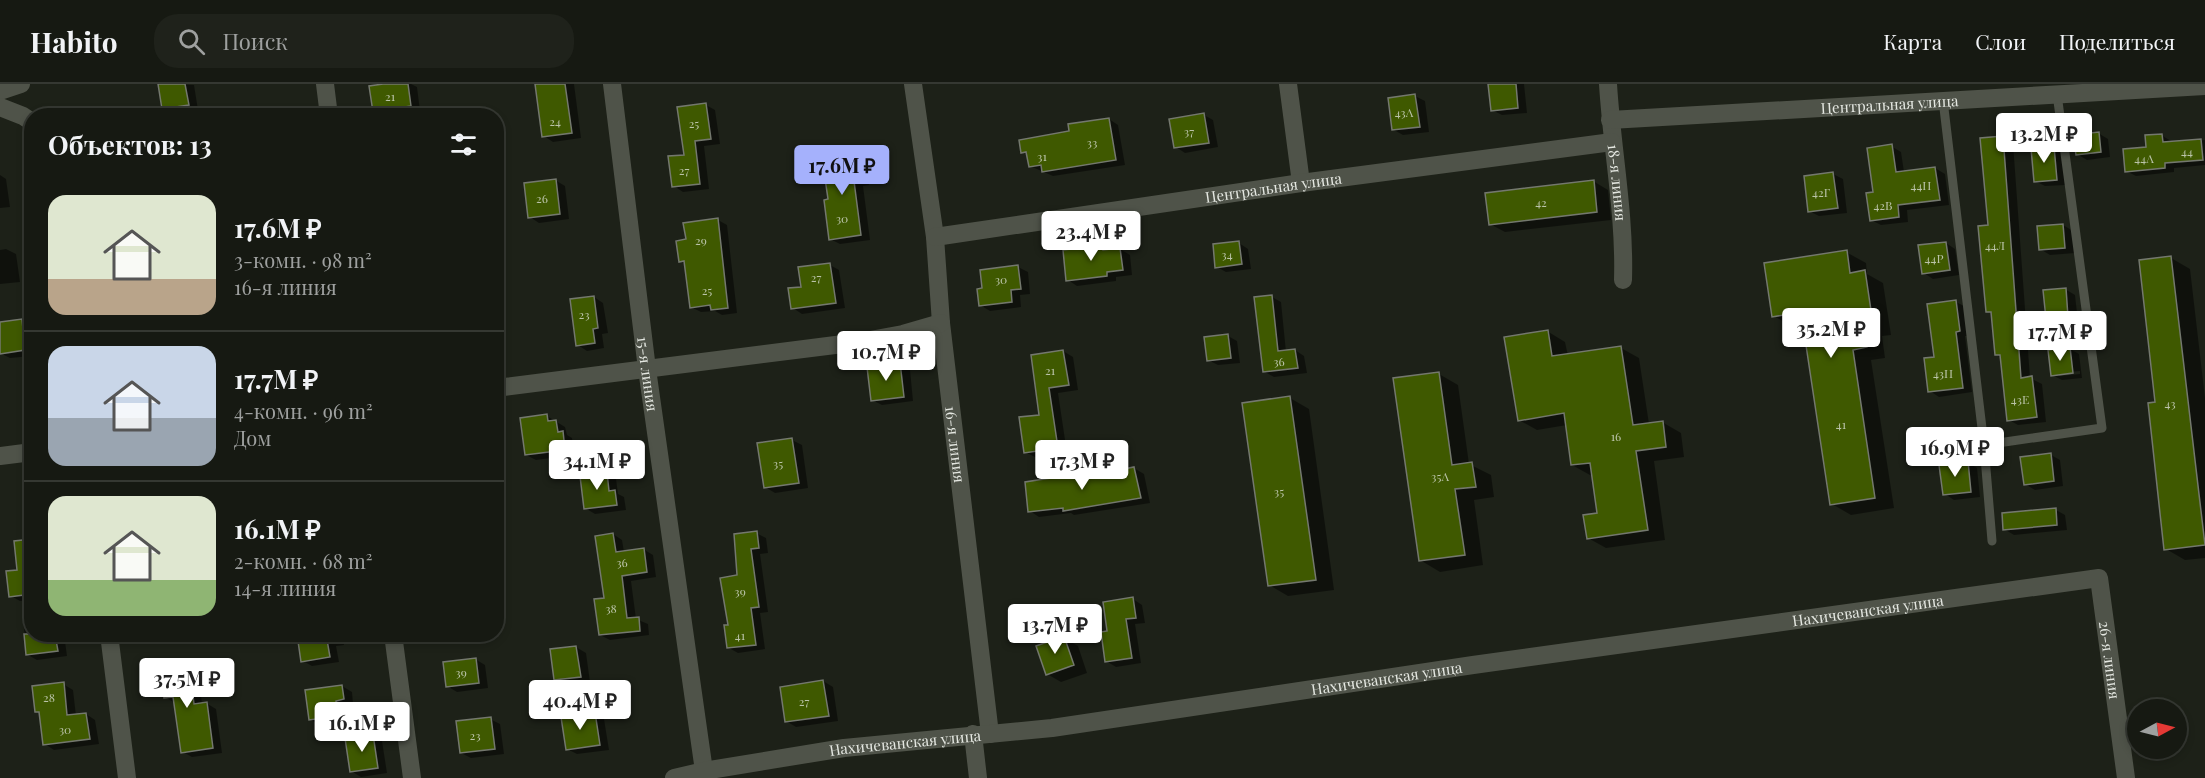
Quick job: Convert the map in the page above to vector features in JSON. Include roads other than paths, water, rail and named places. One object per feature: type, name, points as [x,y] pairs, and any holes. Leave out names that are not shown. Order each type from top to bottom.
[{"type":"street","points":[[0,91],[21,84]]},
{"type":"street","points":[[325,84],[328,108]]},
{"type":"street","name":"15-я линия","points":[[612,84],[647,369],[704,771]]},
{"type":"street","name":"16-я линия","points":[[914,84],[935,237],[941,322],[982,734],[978,778]]},
{"type":"street","points":[[1288,84],[1301,183]]},
{"type":"street","name":"18-я линия","points":[[1608,84],[1612,142],[1624,241],[1623,280]]},
{"type":"street","name":"Центральная улица","points":[[1610,120],[2205,86]]},
{"type":"street","points":[[0,107],[24,117]]},
{"type":"street","name":"Центральная улица","points":[[935,237],[1301,183],[1612,142]]},
{"type":"street","points":[[504,387],[859,342],[903,334],[941,322]]},
{"type":"street","points":[[0,456],[24,453]]},
{"type":"street","name":"Нахичеванская улица","points":[[674,778],[844,748],[1052,728],[1473,665],[2099,578]]},
{"type":"street","name":"26-я линия","points":[[2099,578],[2126,778]]},
{"type":"street","points":[[110,642],[127,778]]},
{"type":"street","points":[[394,642],[412,778]]},
{"type":"lane","points":[[1984,445],[2102,428],[2057,94]]},
{"type":"lane","points":[[1943,100],[1984,445],[1992,541]]}]
